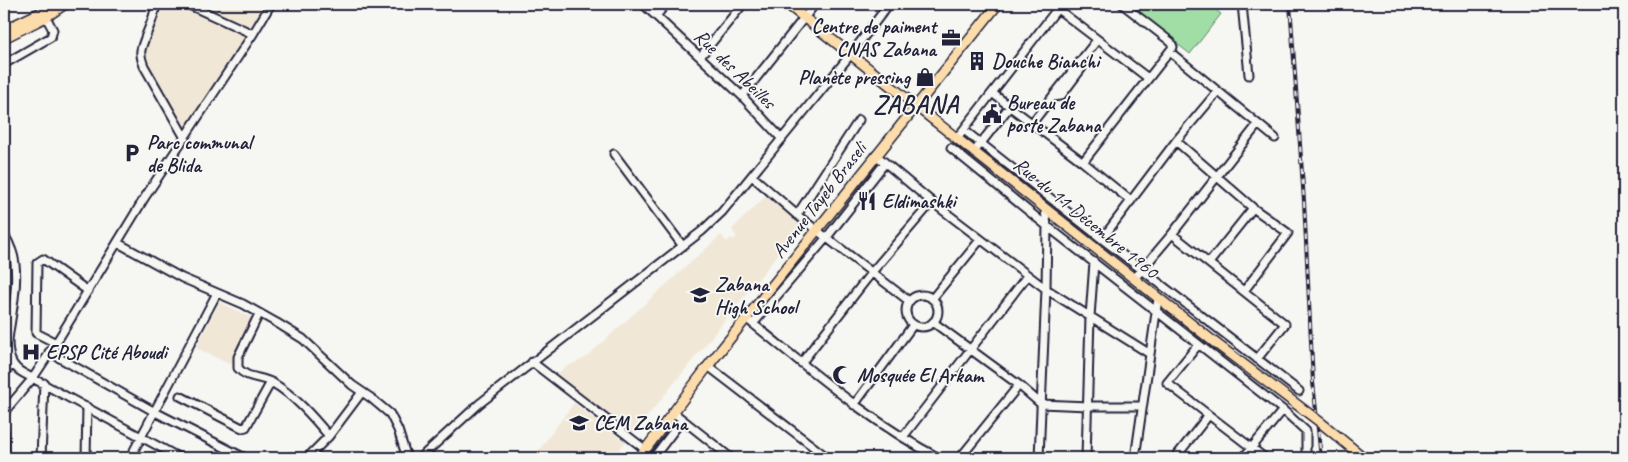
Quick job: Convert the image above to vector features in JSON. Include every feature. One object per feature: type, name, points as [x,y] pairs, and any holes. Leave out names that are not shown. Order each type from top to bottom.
[{"type":"main road","name":"Rue du 11 Décembre 1960","points":[[787,4],[1158,299],[1320,422],[1364,458]]},
{"type":"main road","name":"Avenue Tayeb Braseli","points":[[639,458],[708,366],[750,322],[817,230],[998,4]]},
{"type":"main road","points":[[4,38],[46,16],[62,5]]},
{"type":"main road","points":[[4,30],[50,8],[62,5]]},
{"type":"street","points":[[156,4],[155,17],[141,52],[141,58],[185,138]]},
{"type":"street","points":[[188,4],[253,34]]},
{"type":"street","points":[[4,416],[5,411],[33,378],[56,343],[145,197],[271,4]]},
{"type":"street","name":"Rue des Abeilles","points":[[643,4],[742,96],[782,139]]},
{"type":"street","points":[[656,16],[666,4]]},
{"type":"street","points":[[700,57],[744,4]]},
{"type":"street","points":[[742,96],[815,4]]},
{"type":"street","points":[[420,458],[479,404],[682,246],[722,212],[851,54],[889,4]]},
{"type":"street","points":[[1051,4],[1060,6],[1097,40],[1148,78]]},
{"type":"street","points":[[1083,162],[1173,47],[1171,42],[1122,4]]},
{"type":"street","points":[[1242,4],[1249,75]]},
{"type":"street","points":[[957,138],[1060,6]]},
{"type":"street","points":[[5,61],[51,37],[53,30],[46,16]]},
{"type":"street","points":[[1032,123],[1097,40]]},
{"type":"street","points":[[1170,52],[1276,138]]},
{"type":"street","points":[[1102,239],[1176,141],[1218,91]]},
{"type":"street","points":[[992,92],[1131,201]]},
{"type":"street","points":[[974,152],[1010,106]]},
{"type":"street","points":[[798,215],[860,120]]},
{"type":"street","points":[[1134,279],[1172,234],[1258,124]]},
{"type":"street","points":[[964,130],[1141,270],[1299,391]]},
{"type":"street","points":[[1176,141],[1253,208],[1288,234],[1244,291]]},
{"type":"street","points":[[951,148],[1047,226],[1282,410],[1306,431],[1306,458]]},
{"type":"street","points":[[614,154],[682,246]]},
{"type":"street","points":[[876,155],[932,202],[1027,276],[1150,354]]},
{"type":"street","points":[[885,163],[827,237],[750,322],[854,404],[903,437],[939,458]]},
{"type":"street","points":[[752,176],[798,215],[909,301]]},
{"type":"street","points":[[802,362],[872,272],[932,202]]},
{"type":"street","points":[[1209,263],[1253,208]]},
{"type":"street","points":[[1039,458],[1046,289],[1047,226],[1045,210]]},
{"type":"street","points":[[1172,234],[1285,324],[1257,359]]},
{"type":"street","points":[[4,248],[6,237]]},
{"type":"street","points":[[6,237],[12,251],[15,271],[8,348],[11,362],[14,366],[180,458]]},
{"type":"street","points":[[932,299],[980,240]]},
{"type":"street","points":[[118,243],[182,278],[259,314],[303,339],[352,385],[390,414],[398,430],[407,458]]},
{"type":"street","points":[[56,343],[36,333],[37,263],[43,259],[88,291]]},
{"type":"street","points":[[1086,458],[1090,317],[1094,262]]},
{"type":"street","points":[[903,437],[1027,276]]},
{"type":"street","points":[[130,458],[217,293]]},
{"type":"street","points":[[922,295],[932,299],[938,310],[933,322],[924,327],[913,325],[909,322],[905,312],[909,301],[922,295]]},
{"type":"street","points":[[1135,458],[1158,299]]},
{"type":"street","points":[[259,314],[238,357],[237,365],[241,372],[271,382],[307,410],[330,436]]},
{"type":"street","points":[[933,322],[1042,404],[1142,406]]},
{"type":"street","points":[[854,404],[913,325]]},
{"type":"street","points":[[1198,344],[1167,383],[1264,458]]},
{"type":"street","points":[[49,352],[155,412],[245,458]]},
{"type":"street","points":[[532,362],[646,450]]},
{"type":"street","points":[[4,369],[14,366]]},
{"type":"street","points":[[708,366],[828,458]]},
{"type":"street","points":[[180,396],[242,428],[246,427],[271,382]]},
{"type":"street","points":[[41,458],[44,383]]},
{"type":"street","points":[[960,458],[1019,385]]},
{"type":"street","points":[[307,458],[330,436],[362,392]]},
{"type":"street","points":[[86,458],[87,407]]},
{"type":"street","points":[[1243,458],[1282,410]]},
{"type":"street","points":[[672,412],[731,458]]},
{"type":"street","points":[[1175,458],[1208,416]]},
{"type":"street","points":[[653,458],[682,420]]},
{"type":"street","points":[[4,431],[4,458]]},
{"type":"shaded area","points":[[161,4],[265,4],[186,129],[146,63],[145,49],[162,9]]},
{"type":"shaded area","name":"Zabana High School","points":[[766,196],[801,226],[634,433],[557,375],[564,368],[585,358],[721,235],[727,242],[731,238],[734,240],[736,236],[732,229]]},
{"type":"shaded area","points":[[219,302],[254,319],[231,365],[196,348]]},
{"type":"shaded area","name":"CEM Zabana","points":[[574,403],[625,442],[613,458],[533,458]]},
{"type":"green space","points":[[1127,4],[1208,4],[1221,14],[1190,54]]},
{"type":"railway","points":[[1290,4],[1304,201],[1313,382],[1321,458]]},
{"type":"place","name":"Centre de paiment CNAS Zabana","points":[[951,38]]},
{"type":"place","name":"Douche Bianchi","points":[[977,61]]},
{"type":"place","name":"Planète pressing","points":[[925,77]]},
{"type":"place","name":"Bureau de poste Zabana","points":[[992,114]]},
{"type":"place","name":"Parc communal de Blida","points":[[132,153]]},
{"type":"place","name":"Eldimashki","points":[[867,201]]},
{"type":"place","name":"Zabana High School","points":[[700,295]]},
{"type":"place","name":"EPSP Cité Aboudi","points":[[31,352]]},
{"type":"place","name":"Mosquée El Arkam","points":[[842,375]]},
{"type":"place","name":"CEM Zabana","points":[[579,423]]},
{"type":"district","name":"ZABANA","points":[[916,105]]}]
